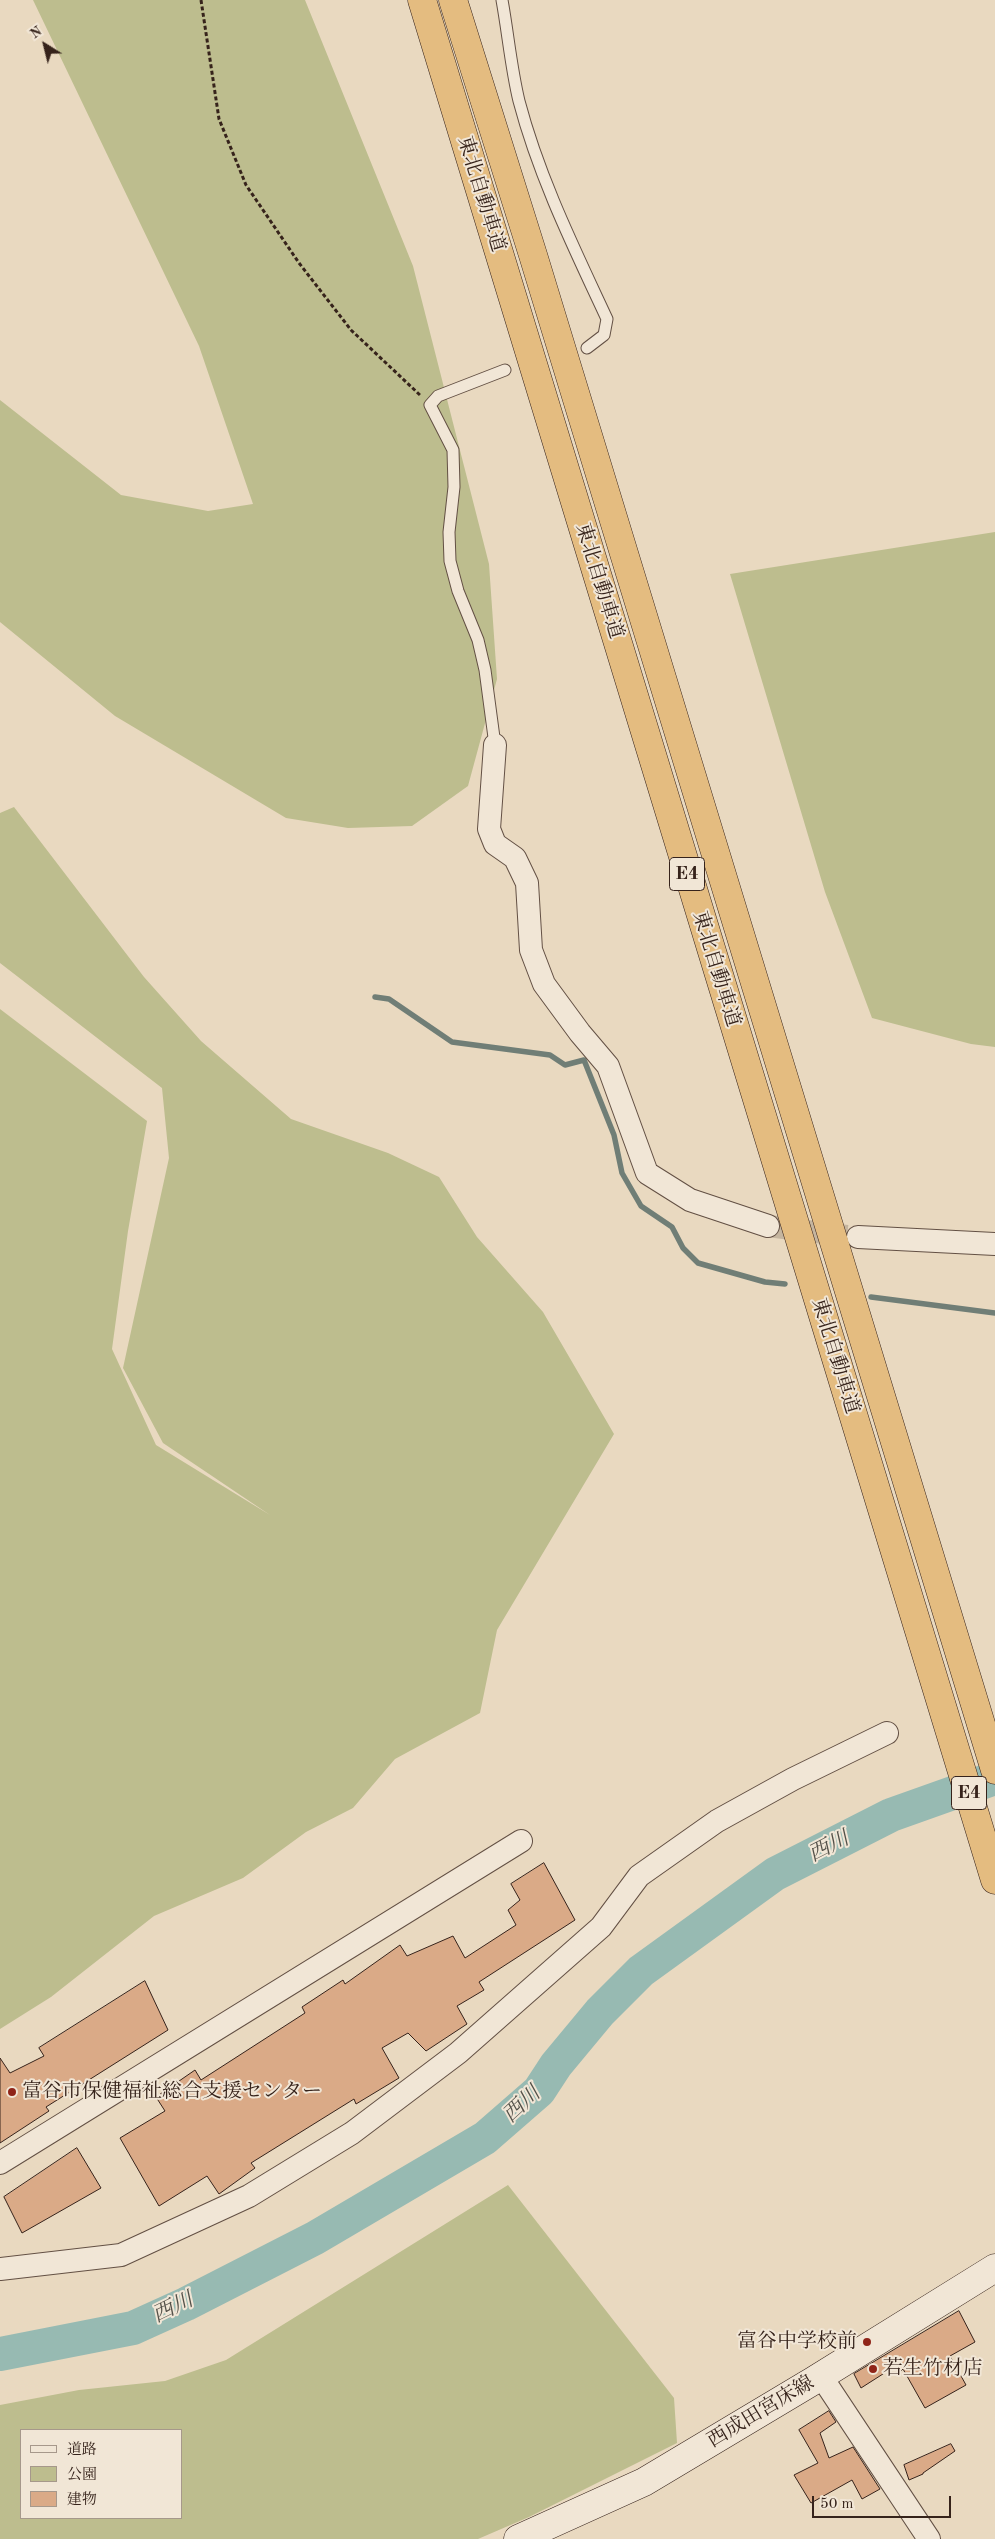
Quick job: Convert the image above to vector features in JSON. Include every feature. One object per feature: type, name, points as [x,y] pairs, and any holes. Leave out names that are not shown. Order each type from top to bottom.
[{"type":"highway","name":"東北自動車道","points":[[422,0],[995,1880]]},
{"type":"highway","name":"東北自動車道","points":[[453,0],[536,264],[995,1770]]},
{"type":"main road","name":"西成田宮床線","points":[[518,2539],[644,2482],[821,2376],[995,2268]]},
{"type":"street","points":[[495,745],[489,829],[495,844],[515,858],[527,883],[531,950],[544,984],[580,1033],[608,1066],[647,1173],[690,1200],[768,1226]]},
{"type":"street","points":[[858,1237],[995,1244]]},
{"type":"street","points":[[0,2268],[121,2254],[249,2196],[273,2182],[352,2133],[480,2034],[601,1926],[638,1876],[717,1822],[794,1779],[887,1732]]},
{"type":"street","points":[[0,2163],[521,1841]]},
{"type":"street","points":[[821,2376],[929,2539]]},
{"type":"lane","points":[[502,0],[519,100],[534,146],[558,214],[607,319],[604,336],[587,348]]},
{"type":"lane","points":[[495,745],[485,670],[478,640],[458,591],[450,561],[449,532],[454,486],[453,450],[430,405],[438,396],[505,370]]},
{"type":"path","points":[[201,0],[219,119],[246,185],[351,330],[430,405]]},
{"type":"green space","points":[[33,0],[305,0],[413,266],[489,564],[497,679],[468,786],[412,826],[348,828],[286,818],[115,716],[0,622],[0,400],[121,495],[208,511],[253,504],[199,346]]},
{"type":"green space","points":[[995,532],[995,1047],[971,1044],[872,1018],[825,892],[730,574]]},
{"type":"green space","points":[[14,807],[144,977],[201,1041],[291,1119],[388,1153],[439,1177],[477,1237],[543,1312],[614,1434],[497,1630],[480,1713],[395,1759],[353,1808],[306,1832],[243,1878],[154,1916],[51,1997],[0,2029],[0,1009],[147,1121],[128,1231],[112,1349],[156,1445],[270,1515],[163,1443],[123,1368],[169,1158],[162,1088],[0,963],[0,813]]},
{"type":"green space","points":[[508,2185],[674,2398],[677,2443],[529,2517],[478,2539],[0,2539],[0,2405],[79,2390],[165,2381],[226,2360]]},
{"type":"building","points":[[544,1863],[575,1920],[479,1982],[484,1990],[457,2006],[467,2024],[426,2051],[408,2033],[382,2048],[399,2078],[356,2104],[354,2099],[251,2163],[255,2168],[219,2194],[207,2176],[159,2206],[120,2138],[165,2111],[156,2097],[195,2070],[201,2080],[305,2013],[302,2007],[343,1980],[345,1984],[400,1945],[407,1956],[453,1936],[465,1958],[516,1925],[508,1910],[520,1900],[511,1884]]},
{"type":"building","points":[[145,1981],[168,2030],[46,2107],[49,2111],[0,2143],[0,2058],[10,2073],[44,2056],[39,2048]]},
{"type":"building","points":[[77,2148],[101,2188],[22,2233],[4,2197]]},
{"type":"building","points":[[959,2311],[975,2342],[950,2356],[966,2385],[925,2408],[903,2369],[901,2371],[897,2365],[861,2388],[854,2374]]},
{"type":"building","points":[[829,2411],[836,2422],[820,2433],[829,2458],[853,2447],[880,2489],[862,2499],[852,2480],[811,2503],[794,2475],[818,2463],[799,2430]]},
{"type":"building","points":[[951,2444],[955,2451],[923,2474],[909,2480],[904,2465]]},
{"type":"waterway","points":[[375,997],[389,999],[452,1042],[550,1055],[565,1065],[584,1060],[614,1135],[622,1173],[641,1206],[672,1227],[683,1248],[698,1263],[765,1282],[785,1284]]},
{"type":"waterway","points":[[871,1297],[995,1313]]},
{"type":"waterway","name":"西川","points":[[0,2354],[133,2328],[186,2304],[315,2238],[485,2138],[539,2091],[556,2065],[600,2012],[641,1971],[775,1874],[891,1815],[995,1778]]},
{"type":"tunnel","points":[[768,1226],[847,1236]]},
{"type":"place","name":"富谷市保健福祉総合支援センター","points":[[12,2092]]},
{"type":"place","name":"富谷中学校前","points":[[867,2342]]},
{"type":"place","name":"若生竹材店","points":[[873,2369]]}]
